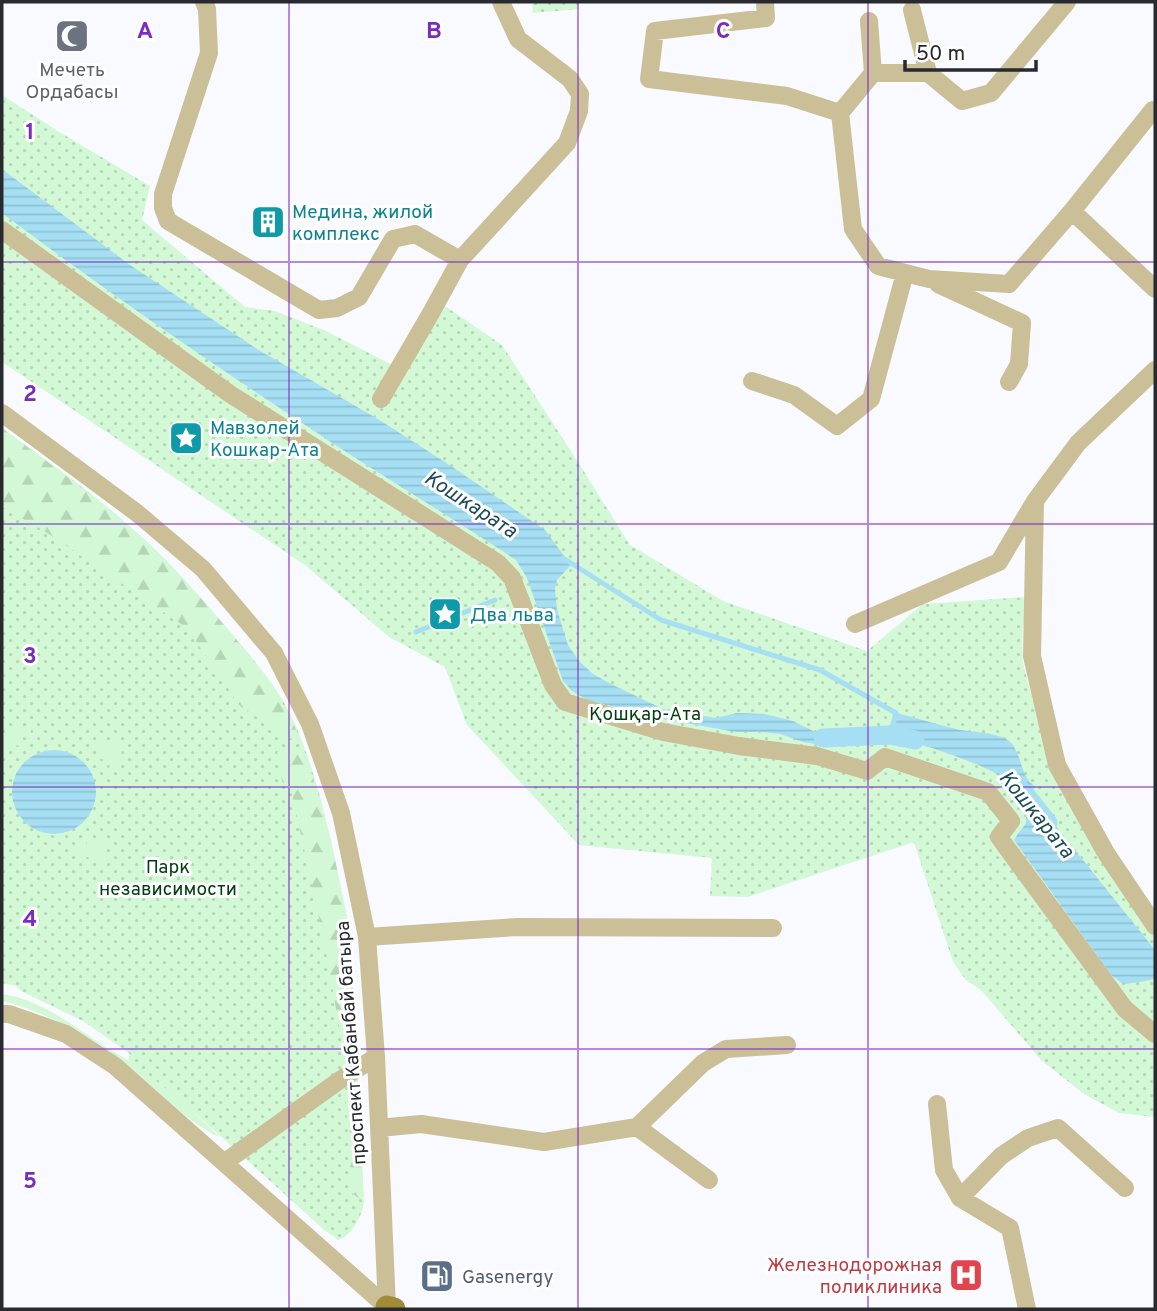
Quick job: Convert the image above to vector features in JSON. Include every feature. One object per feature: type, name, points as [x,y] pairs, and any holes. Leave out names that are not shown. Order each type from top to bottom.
[{"type":"street","points":[[204,2],[207,9],[209,53],[163,194],[163,208],[168,221],[319,310],[337,308],[359,297],[393,239],[415,234],[460,260]]},
{"type":"street","points":[[381,399],[460,260],[567,143],[579,111],[579,94],[570,79],[518,39],[501,2]]},
{"type":"street","points":[[765,2],[766,18],[655,31],[649,79],[787,96],[840,113]]},
{"type":"street","points":[[912,10],[928,73],[962,101],[991,93],[1067,2]]},
{"type":"street","points":[[869,21],[873,73],[840,113],[853,229],[878,266],[929,279],[1009,284],[1153,110]]},
{"type":"street","points":[[873,73],[928,73]]},
{"type":"street","points":[[1072,211],[1153,283]]},
{"type":"street","points":[[2,230],[230,394],[498,563],[512,578],[553,685],[565,702],[663,732],[738,746],[817,756],[867,771],[885,757],[988,792],[1011,821],[999,837],[1125,1009],[1155,1034]]},
{"type":"street","points":[[752,380],[794,395],[836,426],[871,399],[905,273]]},
{"type":"street","points":[[929,279],[1022,323],[1019,365],[1009,382]]},
{"type":"street","points":[[855,624],[999,562],[1035,500],[1078,443],[1155,370]]},
{"type":"street","name":"проспект Кабанбай батыра","points":[[2,413],[137,513],[203,569],[274,653],[310,724],[341,813],[367,937],[389,1309]]},
{"type":"street","points":[[1035,500],[1032,656],[1057,765],[1106,853],[1155,926]]},
{"type":"street","points":[[367,937],[517,927],[773,928]]},
{"type":"street","points":[[2,1014],[66,1034],[115,1066],[389,1309]]},
{"type":"street","points":[[379,1128],[421,1124],[544,1142],[637,1127],[703,1063],[726,1049],[787,1045]]},
{"type":"street","points":[[225,1162],[340,1080],[376,1058]]},
{"type":"street","points":[[937,1104],[944,1170],[960,1198],[1010,1228],[1027,1309]]},
{"type":"street","points":[[637,1127],[709,1180]]},
{"type":"street","points":[[960,1198],[1000,1156],[1028,1138],[1058,1128],[1125,1188]]},
{"type":"green space","points":[[532,2],[578,2],[579,9],[533,13]]},
{"type":"green space","name":"Қошқар-Ата","points":[[2,95],[150,186],[142,220],[245,307],[275,311],[326,331],[406,372],[445,306],[502,345],[630,545],[723,601],[867,651],[923,604],[1026,597],[1023,663],[1032,698],[1057,765],[1155,926],[1155,1117],[1119,1113],[1084,1094],[1041,1060],[982,991],[965,979],[953,962],[914,842],[748,897],[710,896],[712,858],[579,845],[467,725],[445,667],[389,637],[305,565],[2,362]]},
{"type":"green space","name":"Парк независимости","points":[[2,428],[104,504],[174,569],[265,675],[292,718],[317,785],[346,912],[351,949],[364,1202],[356,1225],[343,1238],[338,1240],[323,1229],[205,1122],[128,1060],[130,1054],[83,1021],[21,991],[16,986],[2,983]]},
{"type":"green space","points":[[2,428],[117,516],[174,568],[263,673],[287,710],[299,737],[285,740],[240,706],[187,628],[46,532],[2,507]]},
{"type":"green space","points":[[6,725],[31,730],[30,738],[22,737],[21,746],[11,745],[10,751],[2,750]]},
{"type":"green space","points":[[97,741],[123,745],[118,772],[109,770],[110,761],[101,759],[102,751],[96,749]]},
{"type":"green space","points":[[303,746],[331,840],[349,926],[354,1026],[351,1038],[340,1031],[322,931],[292,794],[283,786],[277,752]]},
{"type":"green space","points":[[98,834],[107,835],[103,860],[74,855],[76,847],[86,848],[87,839],[96,841]]},
{"type":"green space","points":[[2,994],[42,1007],[129,1061],[176,1097],[219,1137],[187,1117],[138,1074],[91,1040],[39,1013],[2,1001]]},
{"type":"green space","points":[[358,1084],[364,1202],[352,1193],[345,1093]]},
{"type":"water","points":[[2,169],[130,265],[257,349],[378,419],[545,530],[571,565],[557,580],[555,588],[557,610],[568,645],[579,661],[593,674],[663,709],[716,718],[737,713],[764,714],[793,721],[817,733],[850,734],[845,744],[828,746],[803,742],[780,734],[736,732],[663,719],[587,700],[572,691],[563,681],[527,578],[516,560],[215,365],[2,213]]},
{"type":"water","points":[[896,713],[960,730],[1005,738],[1017,752],[1027,777],[1036,787],[1012,803],[1007,782],[987,769],[890,735]]},
{"type":"water","points":[[54,750],[70,753],[84,762],[93,776],[96,792],[93,808],[84,822],[70,831],[54,834],[38,831],[24,822],[15,808],[12,792],[15,776],[24,762],[38,753]]},
{"type":"water","points":[[1035,800],[1155,950],[1155,979],[1123,984],[1111,975],[1014,840],[1026,822],[1022,808]]},
{"type":"waterway","points":[[563,558],[661,620],[820,670],[896,713],[890,735]]},
{"type":"waterway","points":[[416,632],[495,600]]},
{"type":"waterway","name":"Кошкарата","points":[[823,738],[890,735],[915,740]]},
{"type":"waterway","name":"Кошкарата","points":[[1008,777],[1048,823]]},
{"type":"place","name":"Мечеть Ордабасы","points":[[72,36]]},
{"type":"place","name":"Медина, жилой комплекс","points":[[268,222]]},
{"type":"place","name":"Мавзолей Кошкар-Ата","points":[[186,438]]},
{"type":"place","name":"Два льва","points":[[445,614]]},
{"type":"place","name":"Железнодорожная поликлиника","points":[[966,1275]]},
{"type":"place","name":"Gasenergy","points":[[437,1276]]}]
